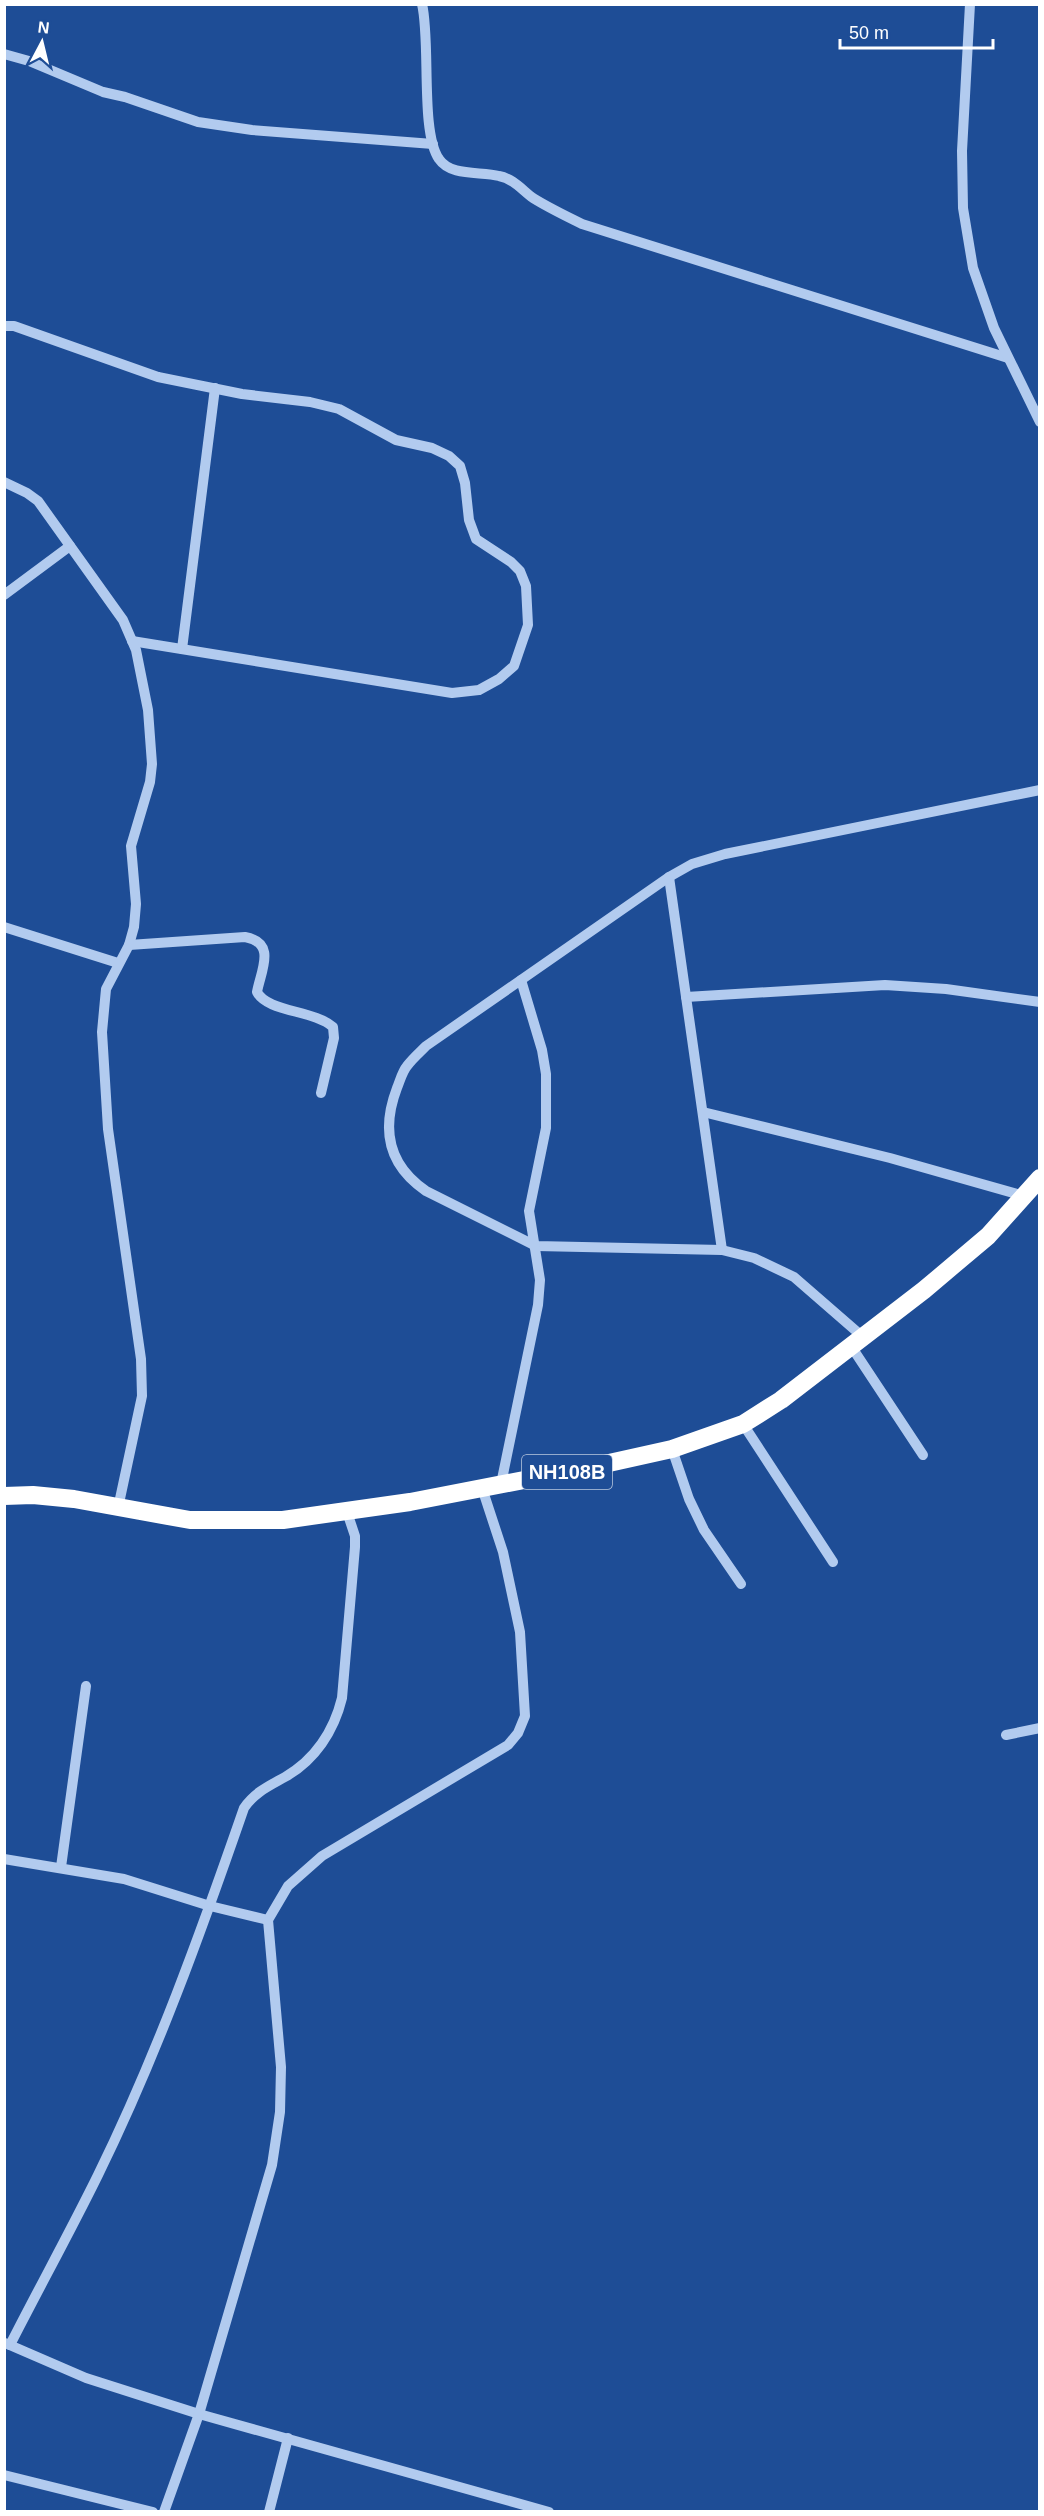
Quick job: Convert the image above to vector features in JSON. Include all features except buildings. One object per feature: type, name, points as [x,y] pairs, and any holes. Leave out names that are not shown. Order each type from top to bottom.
[{"type":"highway","name":"NH108B","points":[[4,1496],[33,1495],[74,1499],[190,1520],[283,1520],[347,1512],[482,1488],[672,1449],[743,1424],[781,1400],[988,1236],[1040,1178]]},
{"type":"street","points":[[422,4],[426,22],[428,100],[433,144],[439,160],[447,167],[458,171],[501,176],[516,183],[540,202],[582,224],[1008,358]]},
{"type":"street","points":[[970,4],[962,151],[963,208],[973,268],[994,328],[1040,423]]},
{"type":"street","points":[[4,54],[29,61],[103,92],[125,97],[198,122],[252,130],[433,144]]},
{"type":"street","points":[[4,326],[14,326],[158,377],[242,394],[310,402],[339,410],[396,440],[432,448],[449,456],[460,466],[465,483],[469,520],[476,539],[511,562],[520,571],[526,586],[528,625],[513,666],[499,679],[479,690],[452,693],[132,641]]},
{"type":"street","points":[[182,649],[214,388]]},
{"type":"street","points":[[4,482],[38,501],[123,620],[132,641],[144,685],[153,753],[150,782],[131,846],[136,904],[134,927],[129,945],[106,989],[102,1032],[108,1129],[141,1359],[142,1396],[118,1508]]},
{"type":"street","points":[[4,595],[70,546]]},
{"type":"street","points":[[923,1455],[857,1341],[794,1277],[753,1258],[722,1250],[536,1246],[426,1191],[410,1180],[396,1162],[389,1135],[390,1108],[405,1068],[426,1046],[692,864],[725,854],[1040,790]]},
{"type":"street","points":[[669,878],[722,1250]]},
{"type":"street","points":[[6,930],[118,963]]},
{"type":"street","points":[[129,945],[245,938],[257,940],[264,948],[265,956],[257,993],[260,998],[268,1003],[315,1015],[333,1027],[334,1038],[321,1093]]},
{"type":"street","points":[[501,1484],[538,1305],[540,1280],[530,1211],[546,1128],[546,1074],[542,1050],[521,980]]},
{"type":"street","points":[[686,997],[885,985],[974,992],[1040,1002]]},
{"type":"street","points":[[703,1112],[890,1158],[1024,1196]]},
{"type":"street","points":[[743,1424],[833,1562]]},
{"type":"street","points":[[672,1449],[689,1499],[704,1530],[741,1584]]},
{"type":"street","points":[[164,2511],[199,2414],[272,2165],[280,2112],[279,2025],[268,1920],[288,1886],[322,1856],[508,1745],[518,1733],[525,1716],[520,1632],[503,1552],[482,1488]]},
{"type":"street","points":[[347,1512],[355,1536],[355,1547],[342,1698],[338,1716],[330,1733],[313,1755],[296,1770],[251,1797],[244,1808],[210,1906],[166,2020],[98,2174],[7,2344],[86,2379],[199,2414],[549,2511]]},
{"type":"street","points":[[62,1867],[87,1686]]},
{"type":"street","points":[[1006,1735],[1040,1728]]},
{"type":"street","points":[[4,1859],[124,1879],[210,1906],[268,1920]]},
{"type":"street","points":[[269,2511],[288,2438]]},
{"type":"street","points":[[4,2475],[153,2511]]}]
